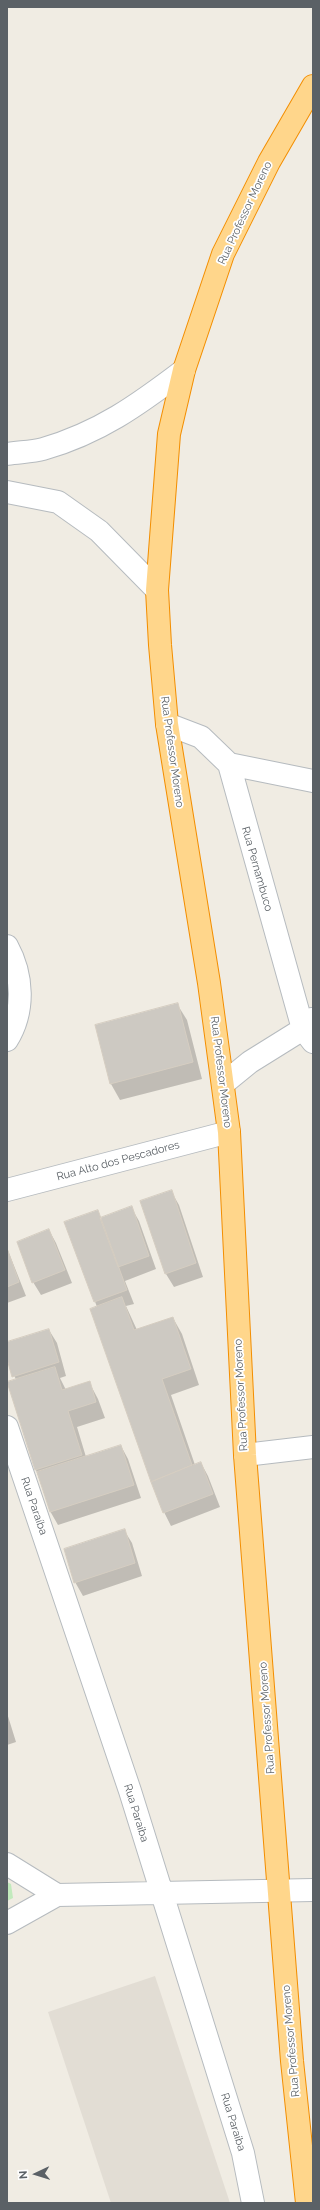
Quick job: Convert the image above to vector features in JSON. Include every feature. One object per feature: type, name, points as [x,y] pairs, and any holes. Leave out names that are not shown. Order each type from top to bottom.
[{"type":"highway","name":"Rua Professor Moreno","points":[[307,2203],[292,2061],[280,1890],[245,1455],[229,1132],[209,984],[167,724],[157,590],[169,434],[184,370],[223,254],[269,162],[313,86]]},
{"type":"street","points":[[7,454],[42,449],[87,434],[134,408],[184,370]]},
{"type":"street","points":[[7,492],[58,502],[99,531],[157,590]]},
{"type":"street","points":[[167,724],[201,737],[229,764],[313,781]]},
{"type":"street","name":"Rua Pernambuco","points":[[229,764],[310,1030]]},
{"type":"street","points":[[7,946],[12,955],[21,989],[18,1015],[13,1030],[7,1040]]},
{"type":"street","points":[[223,1084],[250,1062],[310,1030]]},
{"type":"street","name":"Rua Alto dos Pescadores","points":[[7,1190],[229,1132]]},
{"type":"street","name":"Rua Paraíba","points":[[7,1427],[130,1791],[160,1893],[204,2028],[240,2146],[253,2203]]},
{"type":"street","points":[[245,1455],[313,1447]]},
{"type":"street","points":[[7,1864],[57,1895]]},
{"type":"street","points":[[7,1923],[57,1895],[313,1890]]},
{"type":"shaded area","points":[[155,1976],[230,2203],[111,2203],[48,2012]]},
{"type":"green space","points":[[7,1882],[11,1884],[13,1898],[7,1901]]},
{"type":"building","points":[[178,1003],[193,1062],[110,1084],[95,1025]]},
{"type":"building","points":[[172,1190],[196,1263],[165,1274],[140,1201]]},
{"type":"building","points":[[132,1206],[149,1256],[118,1267],[100,1218]]},
{"type":"building","points":[[98,1210],[127,1290],[94,1302],[64,1222]]},
{"type":"building","points":[[49,1229],[65,1270],[32,1283],[17,1242]]},
{"type":"building","points":[[7,1248],[19,1282],[7,1287]]},
{"type":"building","points":[[122,1297],[134,1330],[173,1317],[191,1369],[162,1379],[192,1465],[151,1482],[90,1309]]},
{"type":"building","points":[[49,1329],[59,1362],[12,1377],[7,1359],[7,1342]]},
{"type":"building","points":[[55,1367],[62,1390],[90,1381],[96,1402],[68,1411],[82,1455],[35,1470],[7,1382]]},
{"type":"building","points":[[121,1445],[134,1485],[50,1512],[37,1472]]},
{"type":"building","points":[[201,1462],[213,1494],[163,1513],[151,1482]]},
{"type":"building","points":[[125,1529],[135,1563],[74,1583],[64,1549]]}]
